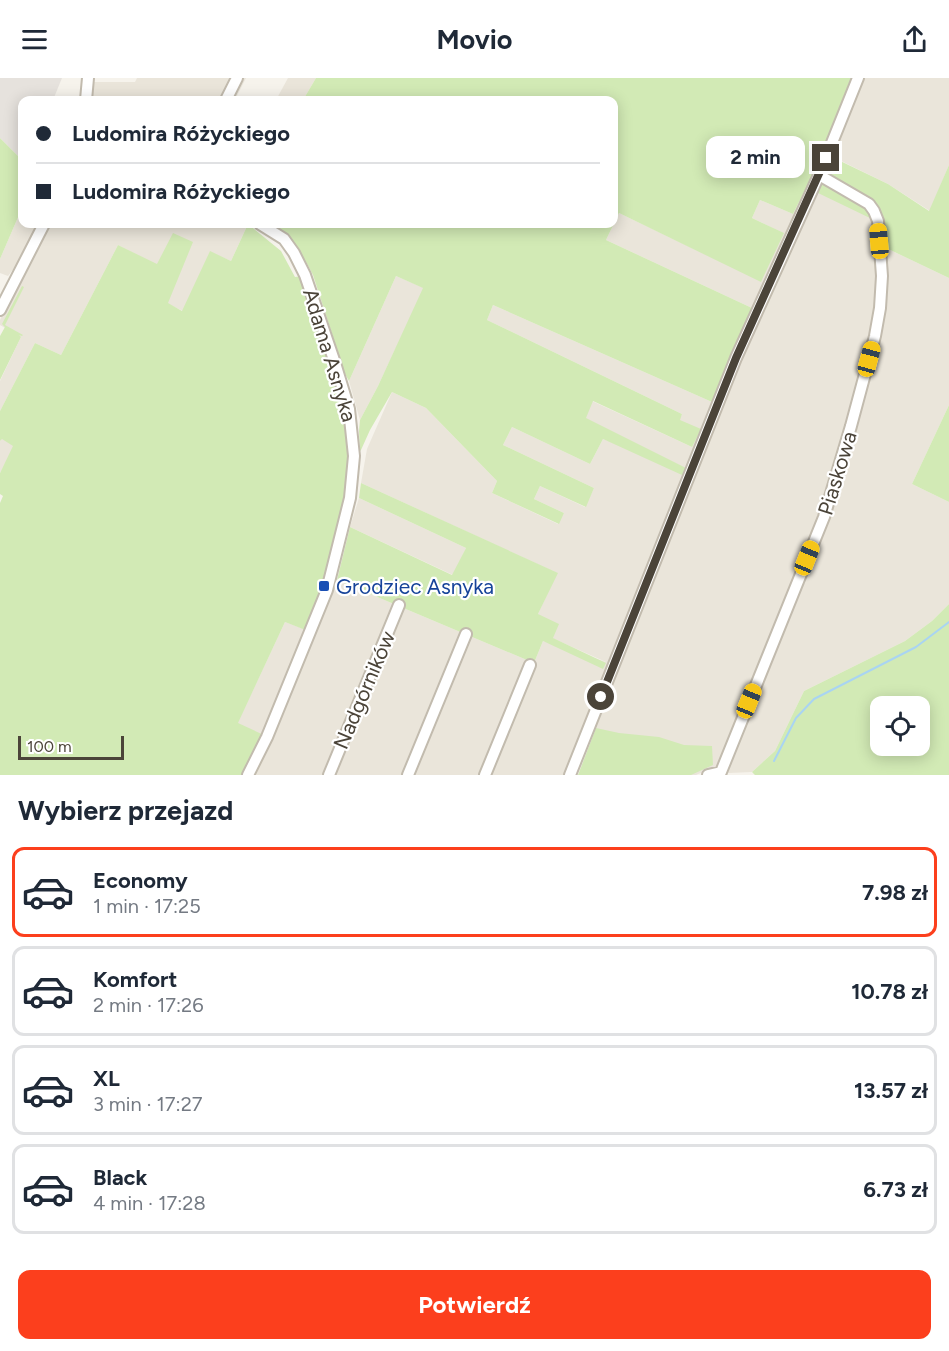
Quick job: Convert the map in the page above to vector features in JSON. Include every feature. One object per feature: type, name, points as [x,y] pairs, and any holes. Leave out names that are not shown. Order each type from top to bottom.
[{"type":"street","points":[[86,96],[88,78]]},
{"type":"street","points":[[228,96],[237,78]]},
{"type":"street","points":[[570,775],[736,358],[819,175],[858,78]]},
{"type":"street","name":"Piaskowa","points":[[708,775],[722,772],[826,509],[875,336],[880,308],[881,262],[878,221],[869,204],[819,175]]},
{"type":"street","points":[[0,310],[42,228]]},
{"type":"street","name":"Adama Asnyka","points":[[248,775],[267,738],[327,590],[350,498],[354,456],[349,409],[305,274],[284,239],[266,228]]},
{"type":"street","name":"Nadgórników","points":[[329,775],[399,605]]},
{"type":"street","points":[[408,775],[466,634]]},
{"type":"street","points":[[485,775],[530,665]]},
{"type":"shaded area","points":[[0,78],[62,78],[55,96],[18,96],[18,156],[0,138]]},
{"type":"shaded area","points":[[137,78],[246,78],[237,96],[89,96],[94,82],[135,82]]},
{"type":"shaded area","points":[[288,78],[316,78],[305,96],[278,96]]},
{"type":"shaded area","points":[[851,78],[949,78],[949,165],[930,211],[888,184],[835,158],[827,174],[875,203],[884,221],[884,247],[949,278],[949,405],[912,484],[949,502],[949,604],[932,621],[905,641],[804,691],[775,751],[752,772],[729,773],[719,769],[696,775],[669,775],[664,760],[594,732],[580,734],[564,775],[243,775],[237,724],[285,622],[315,633],[337,580],[534,663],[543,641],[606,662],[552,638],[538,614],[557,573],[361,483],[367,449],[392,392],[426,408],[497,481],[492,493],[558,524],[564,513],[534,499],[540,486],[585,507],[594,488],[503,445],[512,427],[590,464],[603,439],[685,468],[585,419],[592,401],[692,447],[679,420],[682,414],[487,320],[493,305],[712,402],[752,308],[606,240],[612,228],[618,228],[619,213],[761,281],[783,233],[752,218],[760,200],[793,214],[814,172]]},
{"type":"shaded area","points":[[18,217],[18,228],[44,228],[8,276],[0,273],[0,259]]},
{"type":"shaded area","points":[[45,228],[246,228],[231,261],[210,252],[183,311],[168,304],[157,265],[118,245],[61,355],[35,343],[0,411],[0,381],[21,337],[0,325],[0,320]]},
{"type":"shaded area","points":[[396,276],[424,288],[360,420],[349,381]]},
{"type":"shaded area","points":[[2,438],[14,446],[0,473],[0,441]]},
{"type":"shaded area","points":[[359,498],[466,548],[453,575],[350,527]]},
{"type":"green space","points":[[316,78],[851,78],[814,172],[793,214],[760,200],[752,218],[784,233],[761,282],[619,213],[618,215],[618,96],[305,96]]},
{"type":"green space","points":[[0,138],[18,156],[18,217],[0,259]]},
{"type":"green space","points":[[834,158],[888,184],[929,211],[949,165],[949,278],[884,247],[884,221],[880,210],[868,197],[827,174]]},
{"type":"green space","points":[[822,182],[858,201],[869,212],[872,219],[818,193]]},
{"type":"green space","points":[[246,228],[253,228],[281,251],[295,277],[302,276],[345,409],[350,458],[346,499],[330,564],[308,631],[285,622],[238,723],[266,736],[243,775],[0,775],[0,503],[3,496],[0,494],[0,473],[13,446],[2,439],[0,441],[0,411],[35,343],[61,355],[118,245],[157,264],[173,233],[193,242],[168,303],[182,311],[210,251],[231,261]]},
{"type":"green space","points":[[276,228],[612,228],[606,240],[752,308],[712,402],[493,305],[487,320],[682,414],[680,420],[701,429],[692,447],[593,401],[586,418],[686,468],[682,475],[603,439],[590,464],[512,427],[503,445],[594,488],[586,507],[540,486],[534,499],[564,513],[559,524],[492,493],[497,481],[426,408],[392,392],[360,451],[360,420],[423,288],[396,276],[349,381],[313,275],[304,259]]},
{"type":"green space","points":[[22,286],[24,287],[5,325],[23,335],[19,335],[21,337],[0,380],[0,336],[5,327],[2,324]]},
{"type":"green space","points":[[949,405],[949,502],[912,484]]},
{"type":"green space","points":[[361,483],[558,573],[538,614],[559,624],[553,638],[606,663],[603,669],[543,641],[534,663],[337,580],[350,527],[452,575],[466,548],[359,498]]},
{"type":"green space","points":[[949,604],[949,775],[755,775],[752,772],[775,751],[804,691],[905,641],[932,621]]},
{"type":"green space","points":[[596,728],[659,737],[684,745],[712,746],[713,765],[691,775],[578,775]]},
{"type":"waterway","points":[[774,761],[796,718],[814,699],[916,647],[949,622]]},
{"type":"place","name":"Grodziec Asnyka","points":[[324,586]]},
{"type":"route","points":[[601,697],[736,358],[826,158]]}]
